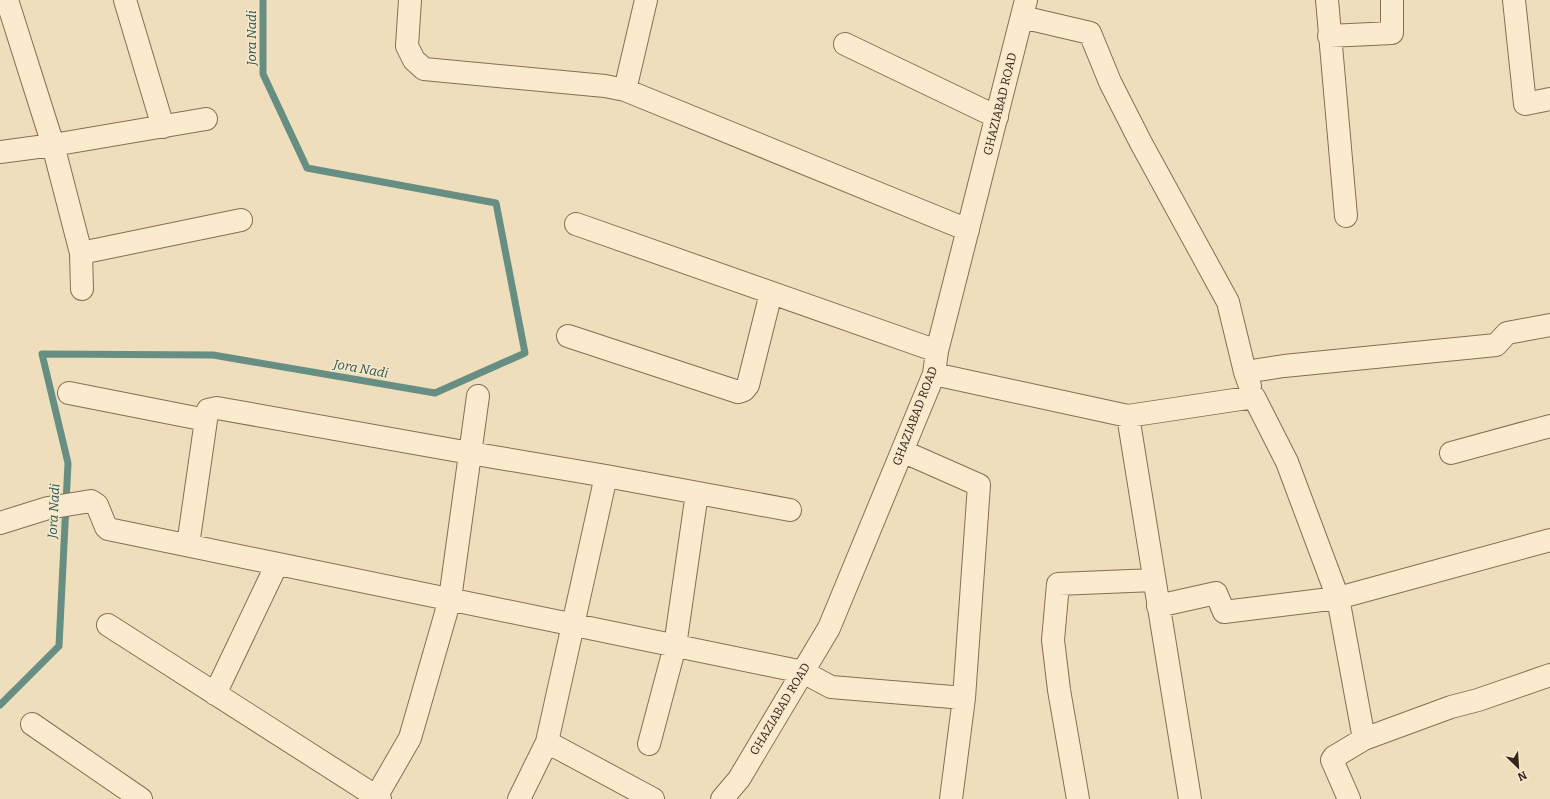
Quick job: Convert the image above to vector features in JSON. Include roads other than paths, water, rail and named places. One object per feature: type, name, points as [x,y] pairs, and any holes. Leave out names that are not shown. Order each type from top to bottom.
[{"type":"street","points":[[7,0],[53,145],[81,253],[82,289]]},
{"type":"street","points":[[124,0],[163,127]]},
{"type":"street","points":[[410,0],[407,46],[414,60],[424,69],[605,86],[625,90],[968,230]]},
{"type":"street","points":[[625,90],[646,0]]},
{"type":"street","points":[[1327,0],[1346,216]]},
{"type":"street","points":[[1329,36],[1392,33],[1392,0]]},
{"type":"street","points":[[1514,0],[1524,104],[1550,99]]},
{"type":"street","points":[[1024,9],[1090,33],[1110,82],[1141,143],[1228,302],[1245,372],[1254,397],[1287,462],[1338,598],[1364,739]]},
{"type":"street","name":"GHAZIABAD ROAD","points":[[722,799],[739,779],[829,628],[934,374],[937,351],[1024,9]]},
{"type":"street","points":[[845,44],[997,117]]},
{"type":"street","points":[[0,152],[53,145],[206,119]]},
{"type":"street","points":[[81,253],[241,220]]},
{"type":"street","points":[[576,224],[937,351]]},
{"type":"street","points":[[568,336],[738,392],[744,390],[748,385],[771,293]]},
{"type":"street","points":[[1245,372],[1284,366],[1496,345],[1507,333],[1550,325]]},
{"type":"street","points":[[934,374],[1128,416],[1254,397]]},
{"type":"street","points":[[69,393],[206,420]]},
{"type":"street","points":[[108,625],[378,798],[410,738],[450,599],[478,396]]},
{"type":"street","points":[[188,545],[208,410],[217,408],[470,454],[606,476],[790,510]]},
{"type":"street","points":[[1128,416],[1190,799]]},
{"type":"street","points":[[1451,453],[1550,426]]},
{"type":"street","points":[[902,451],[979,485],[964,698],[951,799]]},
{"type":"street","points":[[519,799],[547,742],[606,476]]},
{"type":"street","points":[[649,744],[675,646],[697,493]]},
{"type":"street","points":[[0,524],[48,508],[91,501],[97,506],[106,527],[108,528],[803,672],[831,687],[964,698]]},
{"type":"street","points":[[1158,606],[1216,593],[1224,612],[1338,598],[1550,540]]},
{"type":"street","points":[[215,694],[277,564]]},
{"type":"street","points":[[1078,799],[1059,690],[1053,640],[1058,584],[1154,580]]},
{"type":"street","points":[[1349,799],[1332,760],[1334,757],[1364,739],[1451,707],[1478,700],[1550,674]]},
{"type":"street","points":[[32,724],[142,799]]},
{"type":"street","points":[[547,742],[653,799]]},
{"type":"waterway","name":"Jora Nadi","points":[[0,705],[59,646],[68,463],[42,354],[213,355],[435,393],[525,353],[496,203],[307,168],[263,74],[263,0]]}]
